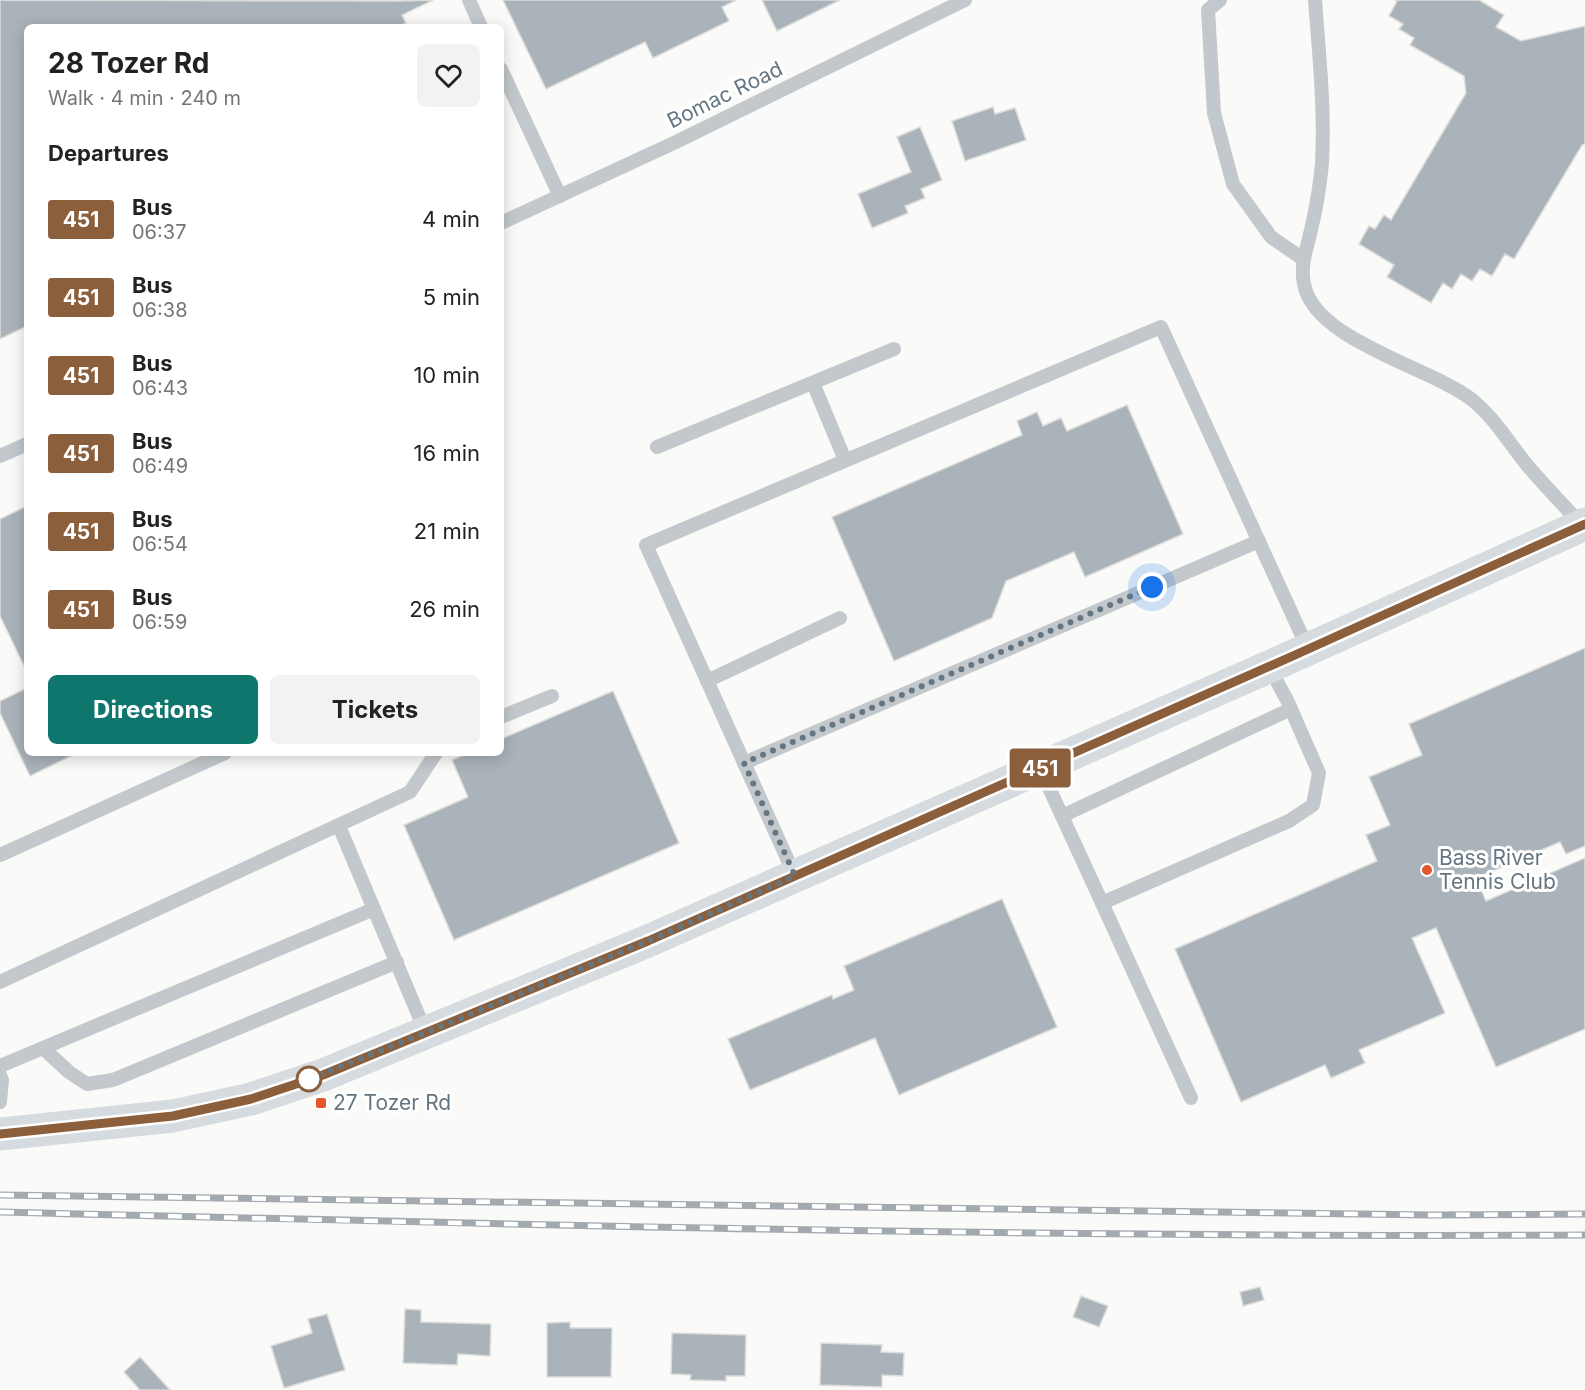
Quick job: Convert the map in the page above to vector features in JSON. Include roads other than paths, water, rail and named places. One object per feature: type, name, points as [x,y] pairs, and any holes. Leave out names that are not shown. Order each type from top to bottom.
[{"type":"main road","points":[[0,1134],[173,1116],[251,1099],[323,1075],[648,941],[1269,667],[1583,524]]},
{"type":"lane","points":[[469,0],[480,24]]},
{"type":"lane","name":"Bomac Road","points":[[504,223],[676,142],[965,0]]},
{"type":"lane","points":[[1220,0],[1208,10],[1214,113],[1233,184],[1271,237],[1303,259]]},
{"type":"lane","points":[[1315,0],[1322,92],[1322,164],[1314,215],[1303,259],[1304,285],[1313,305],[1347,336],[1410,365],[1471,399],[1504,433],[1526,464],[1583,524]]},
{"type":"lane","points":[[504,75],[560,196]]},
{"type":"lane","points":[[795,876],[646,545],[1161,327],[1308,649]]},
{"type":"lane","points":[[657,447],[894,349]]},
{"type":"lane","points":[[813,383],[845,460]]},
{"type":"lane","points":[[0,456],[24,445]]},
{"type":"lane","points":[[744,763],[1259,541]]},
{"type":"lane","points":[[707,681],[840,618]]},
{"type":"lane","points":[[1102,903],[1288,821],[1313,805],[1319,773],[1291,709],[1269,667]]},
{"type":"lane","points":[[504,716],[552,696]]},
{"type":"lane","points":[[1062,816],[1291,709]]},
{"type":"lane","points":[[0,855],[218,756]]},
{"type":"lane","points":[[0,982],[410,792],[434,756]]},
{"type":"lane","points":[[1040,768],[1191,1098]]},
{"type":"lane","points":[[339,826],[426,1033]]},
{"type":"lane","points":[[0,1066],[374,909]]},
{"type":"lane","points":[[43,1048],[69,1072],[87,1084],[112,1080],[397,962]]},
{"type":"lane","points":[[0,1076],[2,1080],[0,1102]]},
{"type":"railway","points":[[0,1195],[1429,1215],[1585,1214]]},
{"type":"railway","points":[[0,1212],[594,1226],[991,1232],[1585,1235]]},
{"type":"place","name":"Bass River Tennis Club","points":[[1427,870]]},
{"type":"place","name":"27 Tozer Rd","points":[[321,1103]]}]
